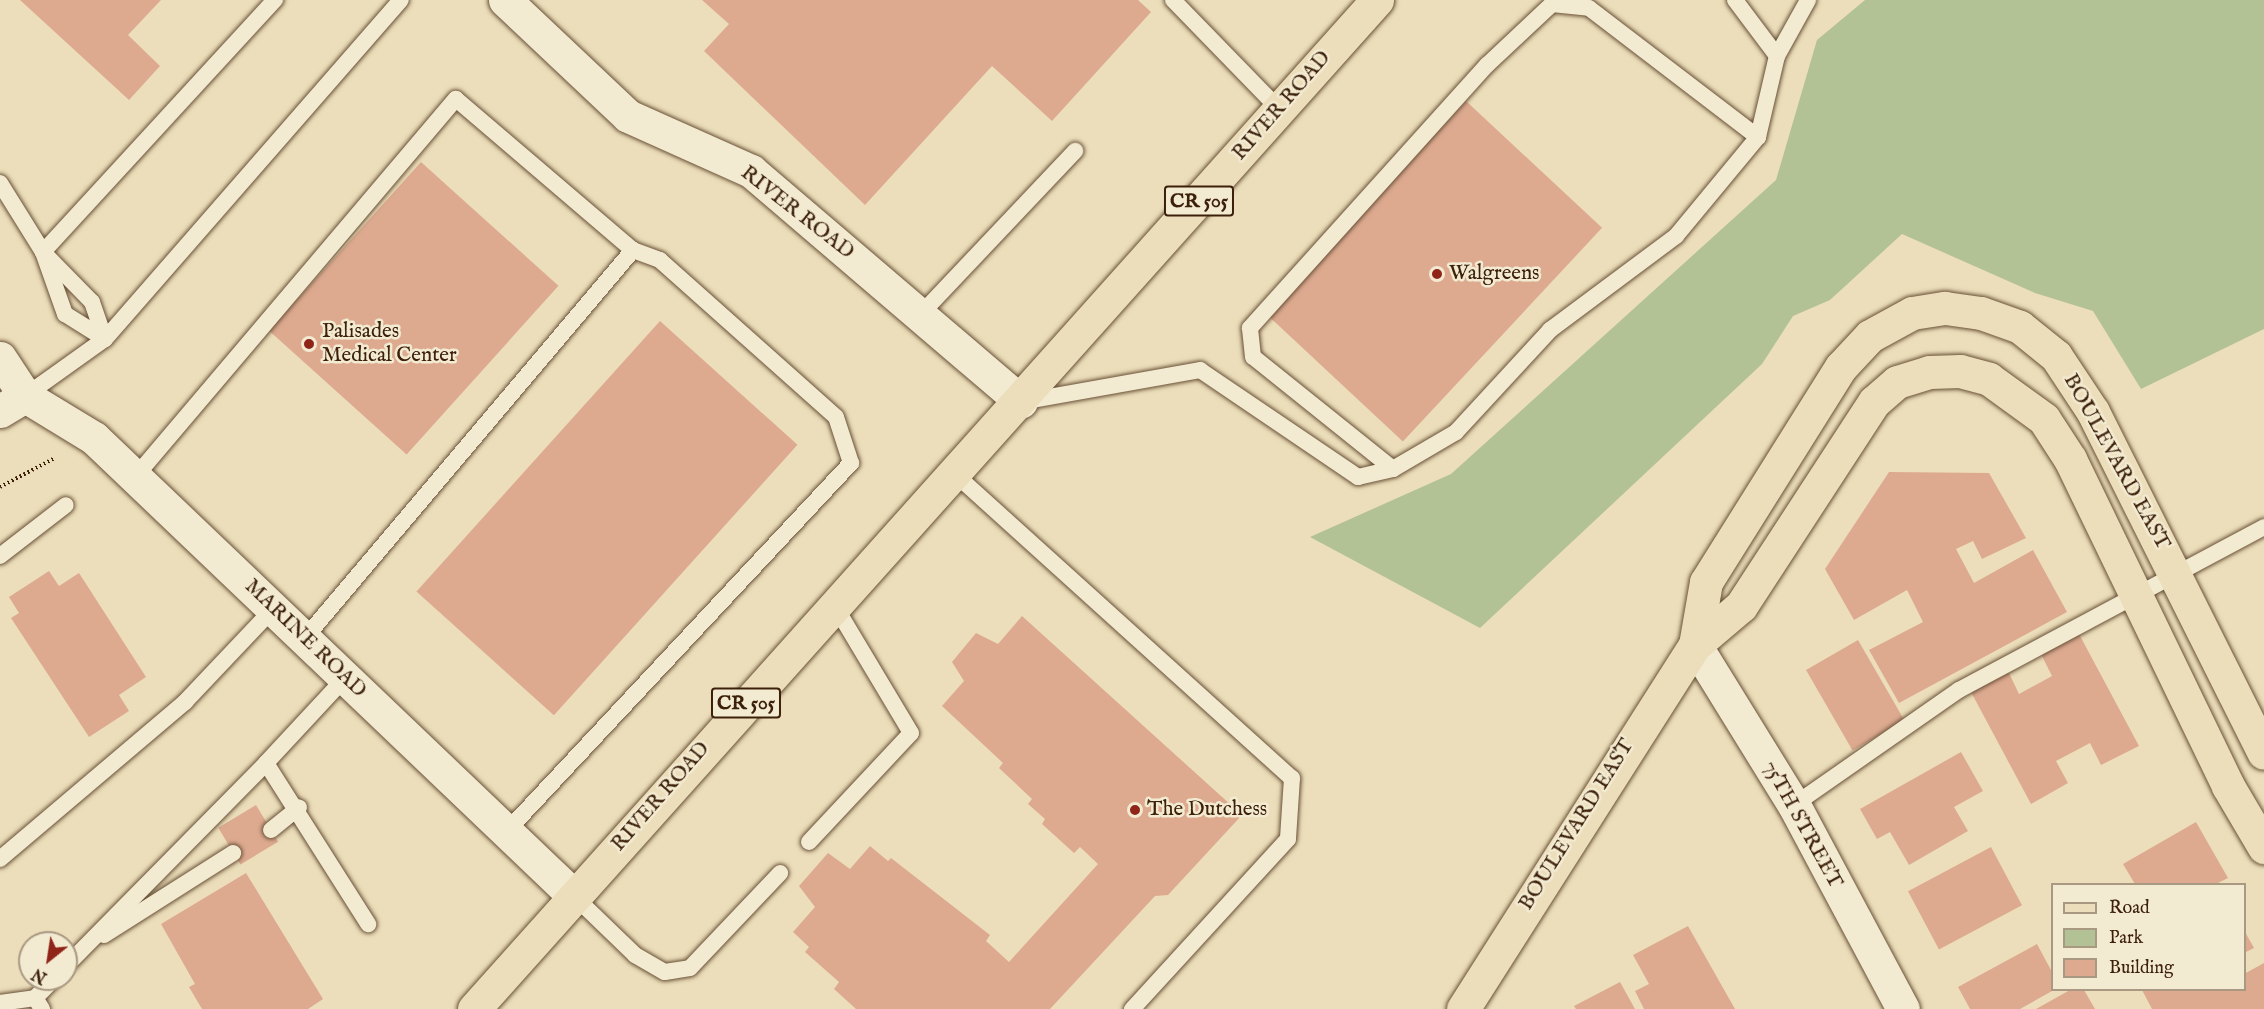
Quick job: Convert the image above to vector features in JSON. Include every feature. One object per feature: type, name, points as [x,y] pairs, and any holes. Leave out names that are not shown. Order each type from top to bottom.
[{"type":"main road","name":"RIVER ROAD","points":[[474,1009],[1021,402],[1377,0]]},
{"type":"main road","name":"BOULEVARD EAST","points":[[1695,645],[1706,582],[1841,367],[1870,336],[1912,313],[1945,308],[2020,327],[2056,356],[2093,412],[2264,753]]},
{"type":"main road","name":"BOULEVARD EAST","points":[[1463,1009],[1695,645],[1741,606],[1874,402],[1898,382],[1929,372],[1960,371],[1989,379],[2044,419],[2070,459],[2132,595],[2264,847]]},
{"type":"street","name":"RIVER ROAD","points":[[505,0],[628,116],[751,171],[1021,402]]},
{"type":"street","name":"MARINE ROAD","points":[[0,358],[12,404],[94,438],[574,896]]},
{"type":"street","name":"75TH STREET","points":[[1695,645],[1794,805],[1903,1009]]},
{"type":"lane","points":[[44,252],[275,0]]},
{"type":"lane","points":[[12,404],[105,339],[400,0]]},
{"type":"lane","points":[[1173,0],[1279,109]]},
{"type":"lane","points":[[1734,0],[1778,56]]},
{"type":"lane","points":[[1021,402],[1200,370],[1358,477],[1393,469],[1456,432],[1550,330],[1676,236],[1758,137],[1778,56],[1808,0]]},
{"type":"lane","points":[[1393,469],[1253,357],[1250,328],[1487,65],[1552,4],[1569,2],[1589,8],[1758,137]]},
{"type":"lane","points":[[135,477],[252,335],[456,99],[633,250],[660,260],[836,417],[851,463],[507,831]]},
{"type":"lane","points":[[920,315],[1075,151]]},
{"type":"lane","points":[[0,183],[44,252],[92,302],[105,339]]},
{"type":"lane","points":[[304,639],[633,250]]},
{"type":"lane","points":[[44,252],[64,314],[105,339]]},
{"type":"lane","points":[[956,474],[1292,778],[1288,839],[1132,1009]]},
{"type":"lane","points":[[0,556],[66,505]]},
{"type":"lane","points":[[1794,805],[1959,690],[2132,595],[2176,576],[2264,527]]},
{"type":"lane","points":[[809,842],[911,733],[835,606]]},
{"type":"lane","points":[[0,860],[185,702],[273,609]]},
{"type":"lane","points":[[78,953],[266,763],[345,678]]},
{"type":"lane","points":[[266,763],[299,807],[368,924]]},
{"type":"lane","points":[[271,830],[299,807]]},
{"type":"lane","points":[[82,949],[233,853]]},
{"type":"lane","points":[[574,896],[635,955],[665,972],[690,968],[780,873]]},
{"type":"lane","points":[[0,1003],[39,1004],[47,991]]},
{"type":"path","points":[[0,487],[94,438]]},
{"type":"green space","points":[[1865,0],[2264,0],[2264,329],[2141,389],[2093,311],[2035,293],[1902,234],[1830,300],[1793,316],[1762,364],[1480,628],[1310,537],[1451,474],[1776,180],[1817,40]]},
{"type":"building","points":[[20,0],[161,0],[128,35],[160,66],[129,100]]},
{"type":"building","points":[[702,0],[1138,0],[1151,12],[1052,121],[992,66],[865,205],[704,51],[729,24]]},
{"type":"building","name":"Walgreens","points":[[1466,101],[1602,228],[1403,441],[1267,315]]},
{"type":"building","points":[[421,162],[558,286],[407,454],[269,331]]},
{"type":"building","points":[[660,321],[797,445],[554,715],[416,592]]},
{"type":"building","points":[[1889,472],[1989,473],[2026,538],[1982,559],[1973,541],[1956,549],[1974,583],[2033,550],[2067,612],[1899,703],[1869,650],[1923,622],[1907,590],[1854,620],[1825,569]]},
{"type":"building","points":[[49,571],[59,586],[79,573],[146,677],[119,695],[129,711],[89,737],[11,618],[19,613],[9,597]]},
{"type":"building","name":"The Dutchess","points":[[1022,616],[1242,815],[1168,895],[1155,896],[1050,1009],[856,1009],[834,989],[839,982],[805,952],[809,947],[793,932],[815,907],[799,886],[828,853],[850,869],[870,846],[888,861],[891,858],[990,935],[986,941],[1009,962],[1098,864],[1080,847],[1074,853],[1042,824],[1045,819],[1028,804],[1032,799],[999,768],[1003,763],[942,706],[964,681],[952,662],[976,633],[998,644]]},
{"type":"building","points":[[2079,634],[2139,746],[2101,765],[2090,743],[2056,761],[2068,783],[2031,804],[1971,692],[2008,671],[2019,694],[2052,676],[2041,654]]},
{"type":"building","points":[[1858,640],[1904,721],[1853,751],[1806,670]]},
{"type":"building","points":[[1961,752],[1983,791],[1954,807],[1968,831],[1909,865],[1890,832],[1877,839],[1860,809]]},
{"type":"building","points":[[256,805],[278,842],[240,865],[218,828]]},
{"type":"building","points":[[2196,822],[2228,878],[2218,883],[2134,883],[2123,864]]},
{"type":"building","points":[[1991,847],[2022,905],[1939,949],[1908,891]]},
{"type":"building","points":[[246,873],[323,999],[308,1009],[202,1009],[189,987],[195,984],[161,924]]},
{"type":"building","points":[[1688,926],[1735,1009],[1644,1009],[1635,991],[1649,984],[1633,955]]},
{"type":"building","points":[[2246,934],[2254,948],[2246,952]]},
{"type":"building","points":[[2037,944],[2051,970],[2052,991],[2020,1009],[1970,1009],[1958,987]]},
{"type":"building","points":[[2264,963],[2264,1009],[2152,1009],[2143,991],[2246,991],[2246,973]]},
{"type":"building","points":[[1620,982],[1635,1009],[1576,1009],[1574,1006]]},
{"type":"building","points":[[2068,991],[2085,991],[2095,1009],[2036,1009]]},
{"type":"place","name":"Walgreens","points":[[1437,274]]},
{"type":"place","name":"Palisades Medical Center","points":[[309,344]]},
{"type":"place","name":"The Dutchess","points":[[1135,810]]}]
